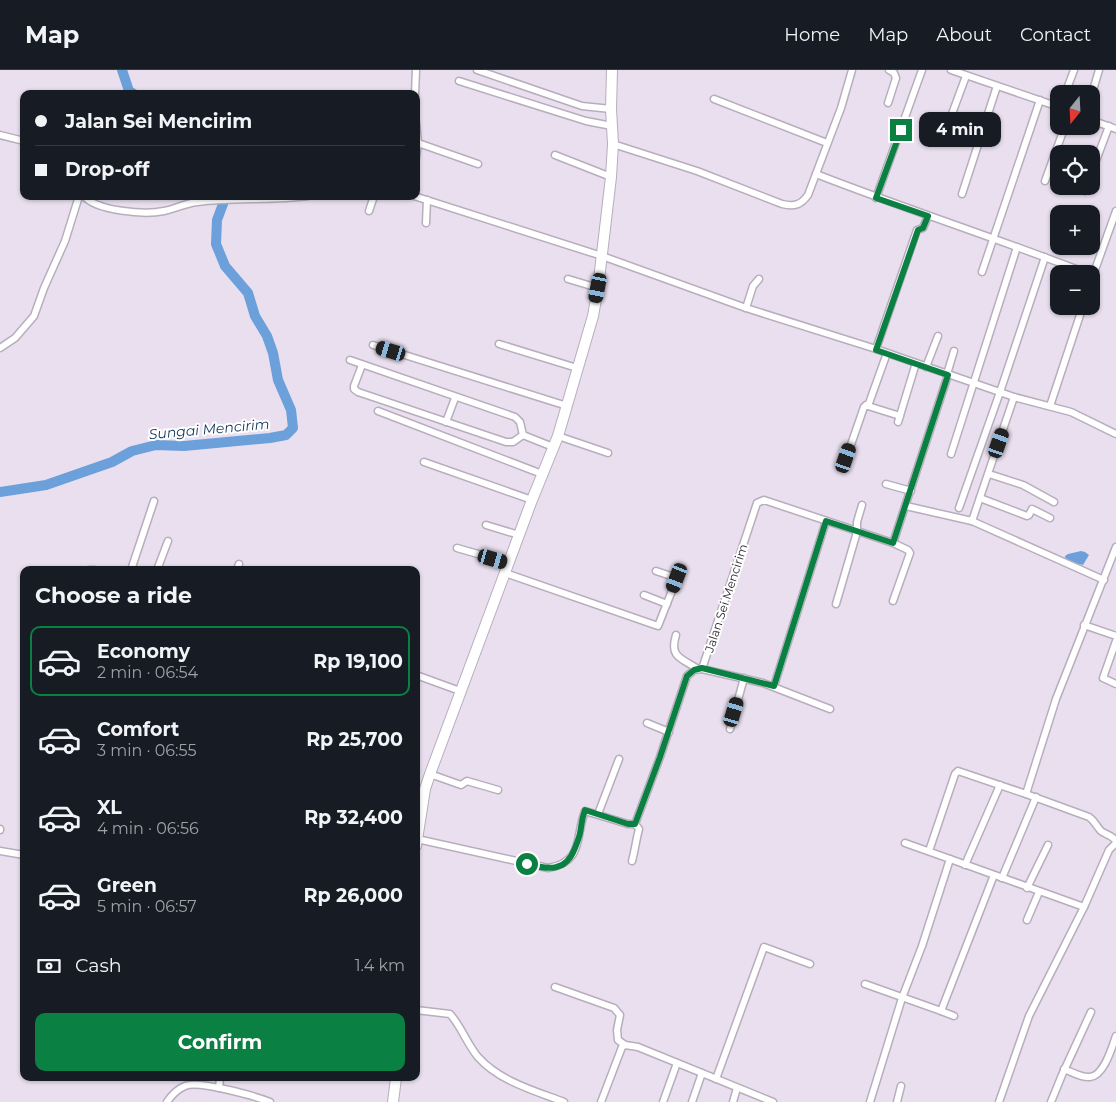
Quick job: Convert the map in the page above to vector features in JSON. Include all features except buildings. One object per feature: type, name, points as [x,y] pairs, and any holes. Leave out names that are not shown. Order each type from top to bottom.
[{"type":"main road","points":[[420,802],[460,690],[558,436],[593,316],[611,177],[613,144],[611,109],[612,70]]},
{"type":"main road","points":[[393,1102],[396,1081]]},
{"type":"street","points":[[415,90],[416,70]]},
{"type":"street","points":[[477,70],[582,106],[611,109]]},
{"type":"street","points":[[613,144],[689,168],[782,204],[794,206],[805,200],[816,174],[852,70]]},
{"type":"street","points":[[888,102],[896,78],[894,73],[889,70]]},
{"type":"street","points":[[876,198],[922,70]]},
{"type":"street","points":[[951,70],[971,74],[998,86],[1050,104]]},
{"type":"street","points":[[1068,85],[1074,70]]},
{"type":"street","points":[[1095,85],[1099,70]]},
{"type":"street","points":[[946,130],[971,74]]},
{"type":"street","points":[[459,81],[586,121],[612,126]]},
{"type":"street","points":[[962,194],[998,86]]},
{"type":"street","points":[[714,99],[827,143]]},
{"type":"street","points":[[982,272],[1040,100]]},
{"type":"street","points":[[1100,123],[1116,129]]},
{"type":"street","points":[[1100,150],[1109,126]]},
{"type":"street","points":[[0,135],[20,140]]},
{"type":"street","points":[[1045,181],[1062,135]]},
{"type":"street","points":[[420,144],[478,164]]},
{"type":"street","points":[[555,154],[611,177]]},
{"type":"street","points":[[816,174],[876,198],[1064,265]]},
{"type":"street","points":[[420,198],[602,256],[746,308],[887,353],[1014,397],[1050,406],[1085,418],[1116,433]]},
{"type":"street","points":[[0,348],[15,338],[34,316],[79,200]]},
{"type":"street","points":[[89,200],[95,205],[138,212],[162,212],[197,202],[242,200]]},
{"type":"street","points":[[369,211],[373,200]]},
{"type":"street","points":[[426,223],[427,200]]},
{"type":"street","points":[[1095,265],[1116,211]]},
{"type":"street","points":[[876,350],[918,230],[923,228],[928,216]]},
{"type":"street","points":[[951,454],[1017,247]]},
{"type":"street","points":[[959,508],[1045,257]]},
{"type":"street","points":[[568,279],[598,288]]},
{"type":"street","points":[[746,308],[753,286],[759,279]]},
{"type":"street","points":[[1050,406],[1080,315]]},
{"type":"street","points":[[926,367],[938,336]]},
{"type":"street","points":[[498,344],[577,368]]},
{"type":"street","points":[[374,345],[567,406]]},
{"type":"street","points":[[893,601],[910,553],[908,550],[893,543],[954,351]]},
{"type":"street","points":[[868,406],[887,353]]},
{"type":"street","points":[[350,360],[514,417],[520,422],[523,435]]},
{"type":"street","points":[[846,458],[866,405],[899,419],[916,363]]},
{"type":"street","points":[[362,365],[354,386],[356,390],[506,442],[513,442],[523,435]]},
{"type":"street","points":[[972,521],[1014,397]]},
{"type":"street","points":[[446,422],[455,398]]},
{"type":"street","points":[[378,411],[542,474]]},
{"type":"street","points":[[523,435],[553,447]]},
{"type":"street","points":[[558,436],[608,453]]},
{"type":"street","points":[[424,462],[532,500]]},
{"type":"street","points":[[989,474],[1023,485],[1054,502]]},
{"type":"street","points":[[886,484],[911,491]]},
{"type":"street","points":[[980,498],[1027,516],[1034,506],[1050,518]]},
{"type":"street","name":"Jalan Sei Mencirim","points":[[635,824],[669,732],[687,676],[700,669],[758,502],[764,500],[893,543]]},
{"type":"street","points":[[132,566],[154,501]]},
{"type":"street","points":[[836,604],[857,532],[857,522],[862,505]]},
{"type":"street","points":[[906,506],[972,521],[1104,580]]},
{"type":"street","points":[[774,686],[826,521]]},
{"type":"street","points":[[486,525],[519,535]]},
{"type":"street","points":[[159,566],[168,541]]},
{"type":"street","points":[[1026,794],[1056,699],[1116,547]]},
{"type":"street","points":[[457,548],[658,626],[677,578],[656,571]]},
{"type":"street","points":[[644,595],[667,604]]},
{"type":"street","points":[[1084,625],[1116,636]]},
{"type":"street","points":[[676,635],[673,646],[675,654],[700,669],[774,686],[830,709]]},
{"type":"street","points":[[1116,641],[1113,660],[1103,678],[1116,684]]},
{"type":"street","points":[[420,676],[460,690]]},
{"type":"street","points":[[730,729],[744,678]]},
{"type":"street","points":[[647,724],[669,732]]},
{"type":"street","points":[[598,814],[619,759]]},
{"type":"street","points":[[929,851],[955,774],[958,771],[1089,817],[1094,820],[1100,830],[1113,837],[1116,842],[1109,850],[1084,907],[1029,1016],[1000,1102]]},
{"type":"street","points":[[430,774],[461,785],[467,781],[498,790]]},
{"type":"street","points":[[965,864],[1000,785]]},
{"type":"street","points":[[1002,878],[1036,797]]},
{"type":"street","points":[[420,844],[537,867],[561,866],[572,856],[585,810],[628,824],[635,824],[639,829],[632,861]]},
{"type":"street","points":[[905,842],[1084,907]]},
{"type":"street","points":[[1028,888],[1048,845]]},
{"type":"street","points":[[0,851],[20,854]]},
{"type":"street","points":[[870,1102],[902,998],[922,946],[950,859]]},
{"type":"street","points":[[941,1011],[994,875]]},
{"type":"street","points":[[1026,920],[1039,892]]},
{"type":"street","points":[[716,1079],[764,947],[810,964]]},
{"type":"street","points":[[865,984],[954,1016]]},
{"type":"street","points":[[554,988],[614,1008],[620,1015],[617,1030],[618,1040],[626,1045],[638,1047],[773,1102]]},
{"type":"street","points":[[420,1010],[450,1014],[479,1058],[495,1071],[525,1088],[563,1102]]},
{"type":"street","points":[[1051,1102],[1064,1069],[1091,1012]]},
{"type":"street","points":[[1064,1069],[1093,1077],[1101,1071],[1116,1036]]},
{"type":"street","points":[[601,1102],[622,1047],[626,1045]]},
{"type":"street","points":[[663,1102],[677,1063]]},
{"type":"street","points":[[692,1102],[702,1074]]},
{"type":"street","points":[[220,1081],[220,1088]]},
{"type":"street","points":[[167,1102],[171,1096],[185,1086],[194,1084],[220,1088],[270,1102]]},
{"type":"street","points":[[897,1102],[902,1086]]},
{"type":"street","points":[[733,1102],[737,1088]]},
{"type":"water","points":[[1081,551],[1089,555],[1083,565],[1066,561],[1065,556],[1068,554]]},
{"type":"waterway","name":"Sungai Mencirim","points":[[122,70],[129,90]]},
{"type":"waterway","name":"Sungai Mencirim","points":[[0,492],[46,485],[112,462],[132,451],[156,445],[184,446],[270,438],[286,435],[293,428],[291,410],[278,380],[273,353],[267,336],[255,316],[248,293],[225,266],[216,244],[217,220],[224,200]]},
{"type":"route","points":[[527,864],[548,868],[563,865],[569,860],[580,832],[580,823],[585,810],[628,824],[635,824],[637,822],[687,676],[694,670],[702,668],[774,686],[826,521],[893,543],[948,375],[876,350],[918,230],[923,228],[928,216],[876,198],[901,130]]}]
